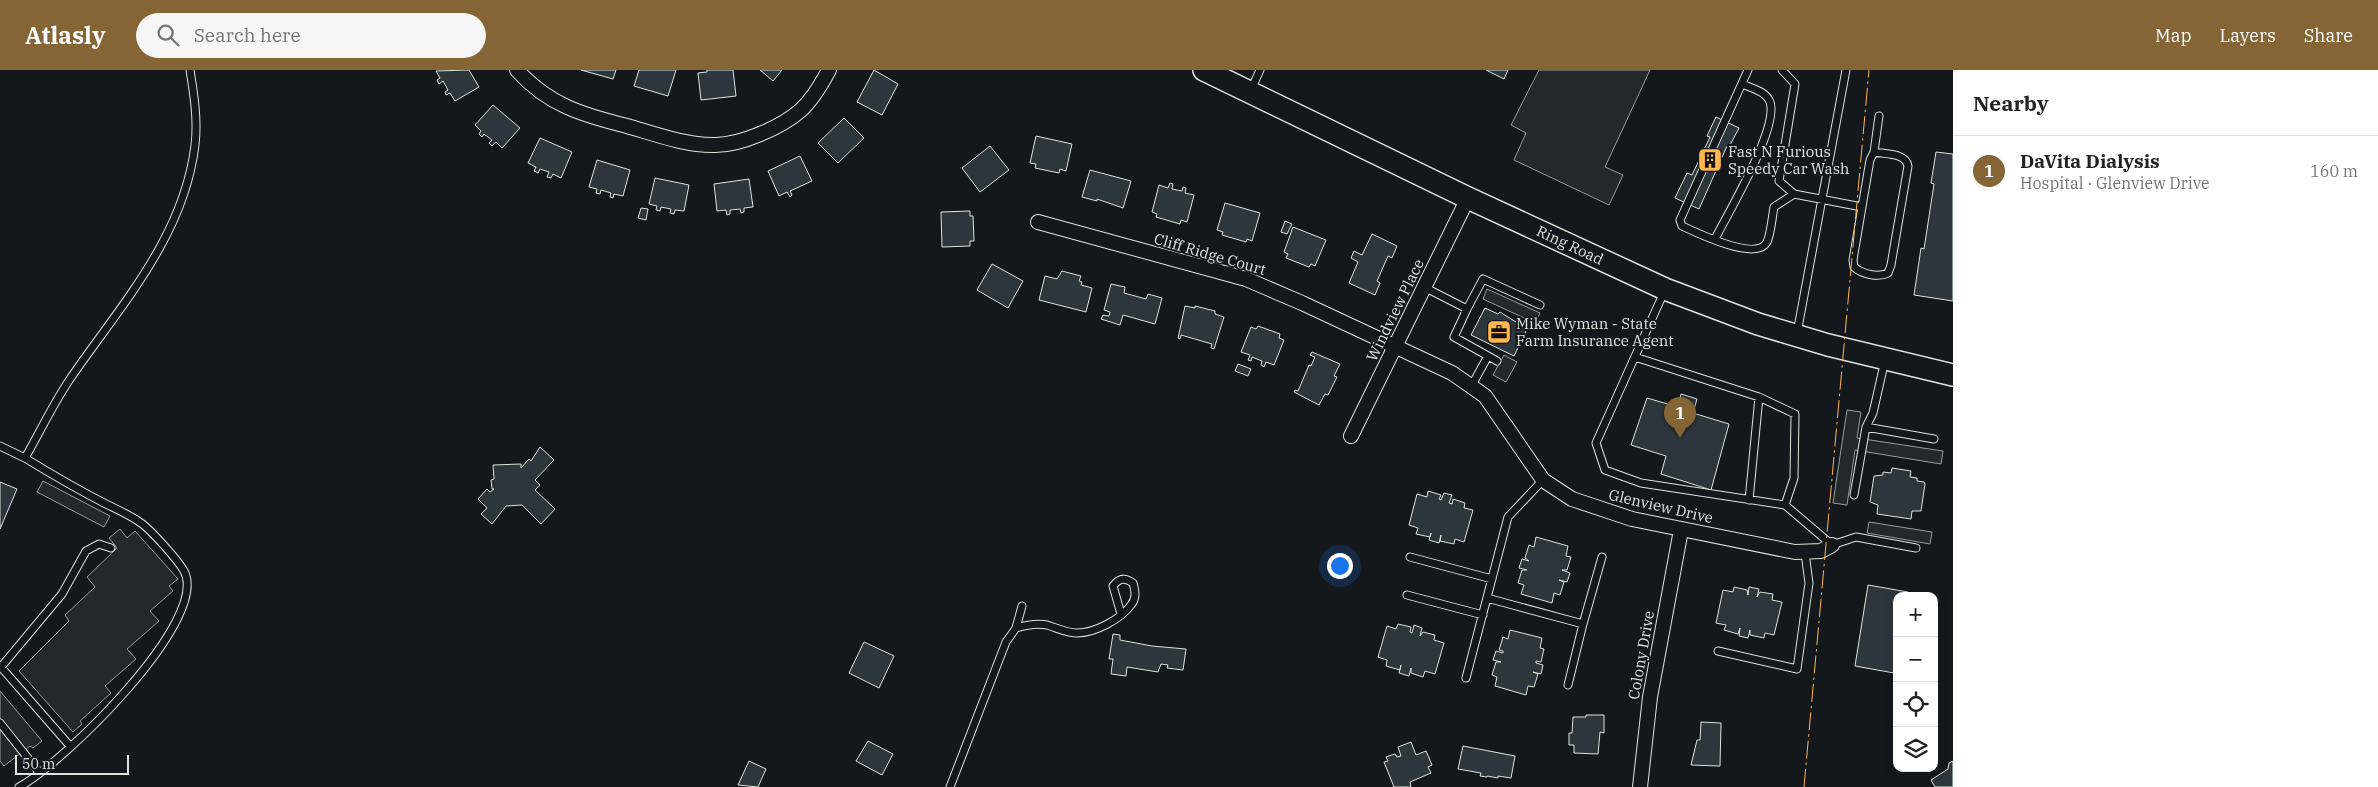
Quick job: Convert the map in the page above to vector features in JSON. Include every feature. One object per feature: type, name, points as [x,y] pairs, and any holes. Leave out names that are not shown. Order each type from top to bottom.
[{"type":"main road","name":"Ring Road","points":[[1204,70],[1468,198],[1665,289],[1797,335],[1885,360],[1953,375]]},
{"type":"street","points":[[517,70],[535,89],[581,114],[680,140],[714,146],[738,142],[756,135],[800,111],[818,90],[829,70]]},
{"type":"street","name":"Windview Place","points":[[1351,436],[1468,198]]},
{"type":"street","name":"Cliff Ridge Court","points":[[1038,222],[1246,280],[1302,302],[1394,347]]},
{"type":"street","name":"Glenview Drive","points":[[1394,347],[1452,373],[1472,385],[1485,396],[1543,480],[1572,498],[1613,513],[1681,530],[1805,553],[1821,551],[1832,545]]},
{"type":"street","name":"Colony Drive","points":[[1640,787],[1650,697],[1681,530]]},
{"type":"lane","points":[[25,458],[68,382],[159,251],[177,216],[195,145],[196,122],[190,70]]},
{"type":"lane","points":[[1250,92],[1260,70]]},
{"type":"lane","points":[[1748,70],[1680,220],[1682,226],[1746,249],[1762,248],[1767,242],[1774,207],[1794,194]]},
{"type":"lane","points":[[1782,70],[1795,84],[1779,181],[1794,194],[1862,207]]},
{"type":"lane","points":[[1797,335],[1846,70]]},
{"type":"lane","points":[[1715,239],[1761,150],[1770,116],[1771,103],[1766,95],[1742,84]]},
{"type":"lane","points":[[1874,152],[1903,158],[1907,161],[1908,166],[1891,265],[1888,273],[1881,276],[1859,272],[1854,267],[1853,260],[1879,116]]},
{"type":"lane","points":[[1497,361],[1454,337],[1483,278],[1540,305]]},
{"type":"lane","points":[[1424,287],[1467,309]]},
{"type":"lane","points":[[1665,289],[1596,443],[1605,470],[1642,483],[1785,505],[1832,545],[1856,537],[1916,548]]},
{"type":"lane","points":[[1472,385],[1488,356]]},
{"type":"lane","points":[[1635,357],[1759,397],[1795,414],[1794,478],[1785,505]]},
{"type":"lane","points":[[1854,495],[1866,427],[1873,413],[1885,360]]},
{"type":"lane","points":[[1749,500],[1759,397]]},
{"type":"lane","points":[[1866,427],[1934,439]]},
{"type":"lane","points":[[0,446],[141,523],[177,562],[188,580],[182,609],[151,661],[94,727],[19,787]]},
{"type":"lane","points":[[1466,678],[1508,517],[1543,480]]},
{"type":"lane","points":[[70,746],[1,666],[62,594],[86,550],[99,544],[111,548]]},
{"type":"lane","points":[[1718,651],[1797,668],[1809,583],[1805,553]]},
{"type":"lane","points":[[1410,557],[1492,579]]},
{"type":"lane","points":[[1568,685],[1602,557]]},
{"type":"lane","points":[[1016,628],[1030,624],[1047,625],[1076,633],[1091,632],[1121,614],[1132,604],[1136,593],[1134,582],[1128,579],[1121,579],[1112,586],[1121,614]]},
{"type":"lane","points":[[1407,595],[1483,615]]},
{"type":"lane","points":[[1487,598],[1584,624]]},
{"type":"lane","points":[[950,787],[1006,642],[1016,628],[1022,606]]},
{"type":"lane","points":[[0,723],[39,772]]},
{"type":"shaded area","points":[[1539,70],[1650,70],[1605,167],[1623,175],[1609,205],[1514,160],[1526,133],[1511,125]]},
{"type":"shaded area","points":[[1487,289],[1540,313],[1535,323],[1483,299]]},
{"type":"shaded area","points":[[1504,355],[1517,362],[1506,382],[1493,375]]},
{"type":"shaded area","points":[[1847,410],[1861,412],[1857,438],[1943,451],[1941,464],[1855,450],[1847,505],[1833,503]]},
{"type":"shaded area","points":[[43,481],[110,516],[104,527],[37,492]]},
{"type":"shaded area","points":[[1869,522],[1932,532],[1930,544],[1867,533]]},
{"type":"shaded area","points":[[120,529],[127,538],[135,531],[178,579],[169,586],[173,591],[150,611],[159,621],[127,649],[136,659],[105,686],[111,693],[80,721],[82,724],[73,732],[19,671],[69,621],[65,615],[95,587],[87,577],[117,548],[109,538]]},
{"type":"shaded area","points":[[0,691],[42,741],[33,748],[30,746],[4,766],[0,761]]},
{"type":"building","points":[[469,70],[479,87],[455,101],[450,93],[446,95],[445,92],[448,90],[443,81],[439,84],[437,80],[440,78],[436,71]]},
{"type":"building","points":[[581,70],[616,70],[613,79]]},
{"type":"building","points":[[639,70],[676,70],[668,96],[634,86]]},
{"type":"building","points":[[707,70],[733,70],[736,96],[701,100],[698,73],[707,72]]},
{"type":"building","points":[[760,70],[782,70],[773,81]]},
{"type":"building","points":[[874,70],[898,84],[882,115],[857,102]]},
{"type":"building","points":[[1486,70],[1508,70],[1504,79]]},
{"type":"building","points":[[493,105],[520,128],[502,148],[496,142],[492,146],[489,143],[492,140],[484,134],[482,137],[479,134],[481,131],[475,125]]},
{"type":"building","name":"Fast N Furious Speedy Car Wash","points":[[1716,117],[1739,128],[1729,147],[1727,146],[1699,209],[1675,198],[1687,173],[1692,175],[1710,137],[1707,136]]},
{"type":"building","points":[[844,118],[864,138],[838,163],[818,143]]},
{"type":"building","points":[[1036,136],[1072,144],[1066,171],[1060,169],[1059,173],[1035,168],[1036,164],[1030,163]]},
{"type":"building","points":[[540,138],[572,152],[561,178],[553,174],[551,178],[547,177],[549,172],[540,169],[538,173],[534,171],[536,167],[528,163]]},
{"type":"building","points":[[990,146],[1009,170],[980,192],[962,168]]},
{"type":"building","points":[[1936,152],[1953,154],[1953,301],[1914,295],[1921,248],[1924,249],[1934,184],[1931,183]]},
{"type":"building","points":[[800,156],[812,181],[790,191],[792,195],[790,197],[787,192],[779,196],[768,171]]},
{"type":"building","points":[[597,160],[630,170],[623,196],[614,194],[613,198],[610,197],[611,193],[601,190],[600,194],[596,193],[597,189],[589,187]]},
{"type":"building","points":[[1090,170],[1131,181],[1123,208],[1097,199],[1097,201],[1082,197]]},
{"type":"building","points":[[655,178],[689,185],[684,211],[675,210],[674,214],[670,213],[671,209],[661,207],[660,211],[656,210],[657,206],[649,204]]},
{"type":"building","points":[[749,179],[753,207],[744,208],[744,212],[741,213],[740,209],[730,210],[730,214],[727,215],[726,210],[717,211],[714,184]]},
{"type":"building","points":[[1170,183],[1173,184],[1172,189],[1182,191],[1183,187],[1186,188],[1185,193],[1194,195],[1187,222],[1181,220],[1180,224],[1156,217],[1157,214],[1152,212],[1159,185],[1168,188]]},
{"type":"building","points":[[1225,203],[1260,213],[1252,241],[1247,239],[1246,242],[1222,235],[1223,232],[1217,230]]},
{"type":"building","points":[[641,208],[648,209],[646,220],[638,218]]},
{"type":"building","points":[[970,211],[970,216],[973,216],[974,241],[970,241],[970,246],[942,247],[941,212]]},
{"type":"building","points":[[1285,221],[1292,224],[1287,234],[1281,232]]},
{"type":"building","points":[[1293,227],[1326,240],[1315,266],[1311,264],[1309,267],[1286,258],[1288,254],[1284,252]]},
{"type":"building","points":[[1372,234],[1397,246],[1392,258],[1388,256],[1377,281],[1380,283],[1375,295],[1349,283],[1358,262],[1351,258],[1354,251],[1362,255]]},
{"type":"building","points":[[992,264],[1023,281],[1008,308],[977,290]]},
{"type":"building","points":[[1062,271],[1081,276],[1079,281],[1082,282],[1081,285],[1092,288],[1086,312],[1039,300],[1045,276],[1057,279]]},
{"type":"building","points":[[1111,284],[1125,287],[1124,293],[1146,299],[1148,294],[1162,298],[1155,324],[1123,315],[1120,325],[1101,319],[1103,315],[1109,316],[1110,312],[1104,310]]},
{"type":"building","points":[[1185,306],[1195,308],[1195,306],[1215,311],[1215,314],[1224,317],[1214,349],[1211,348],[1212,344],[1181,335],[1180,339],[1178,338]]},
{"type":"building","name":"Mike Wyman - State Farm Insurance Agent","points":[[1485,308],[1498,314],[1500,312],[1527,329],[1514,356],[1471,335]]},
{"type":"building","points":[[1258,326],[1280,334],[1279,338],[1284,340],[1274,365],[1266,362],[1264,367],[1261,365],[1262,361],[1252,357],[1251,361],[1248,360],[1250,355],[1241,352],[1251,327],[1256,329]]},
{"type":"building","points":[[1312,352],[1340,364],[1334,376],[1337,377],[1328,395],[1325,394],[1319,405],[1294,392],[1295,390],[1298,391],[1309,365],[1311,366],[1315,357],[1310,355]]},
{"type":"building","points":[[1238,364],[1251,369],[1248,376],[1235,371]]},
{"type":"building","points":[[1681,394],[1697,399],[1693,413],[1729,424],[1711,490],[1661,474],[1666,456],[1631,445],[1647,398],[1678,407]]},
{"type":"building","points":[[540,447],[554,460],[535,480],[540,485],[535,490],[555,509],[541,524],[522,505],[506,506],[492,524],[481,514],[487,508],[478,499],[487,489],[490,492],[494,489],[492,489],[491,480],[494,479],[493,465],[521,464],[521,468],[529,459],[531,461]]},
{"type":"building","points":[[1892,468],[1911,471],[1910,477],[1917,478],[1917,481],[1924,482],[1925,484],[1921,511],[1912,511],[1911,519],[1877,514],[1878,505],[1870,502],[1874,476],[1883,475],[1883,472],[1891,473]]},
{"type":"building","points":[[0,482],[17,489],[0,529]]},
{"type":"building","points":[[1428,491],[1441,495],[1439,499],[1441,500],[1444,493],[1452,495],[1449,503],[1452,504],[1453,499],[1465,503],[1464,508],[1473,510],[1464,542],[1455,539],[1454,544],[1440,541],[1441,535],[1439,543],[1429,540],[1430,537],[1416,534],[1418,528],[1409,525],[1417,494],[1427,497]]},
{"type":"building","points":[[1536,537],[1568,546],[1566,556],[1571,557],[1567,570],[1562,570],[1570,573],[1567,582],[1559,580],[1564,582],[1560,595],[1554,593],[1552,603],[1521,594],[1524,585],[1518,583],[1522,570],[1527,570],[1519,568],[1522,559],[1529,561],[1525,558],[1529,545],[1534,547]]},
{"type":"building","points":[[1868,585],[1908,592],[1893,592],[1893,673],[1855,666]]},
{"type":"building","points":[[1734,587],[1747,590],[1748,595],[1749,587],[1759,589],[1757,597],[1760,592],[1773,594],[1772,600],[1782,602],[1774,635],[1765,633],[1764,638],[1750,635],[1750,630],[1748,638],[1739,636],[1740,628],[1738,634],[1724,630],[1726,625],[1716,623],[1723,590],[1733,592]]},
{"type":"building","points":[[1398,624],[1411,627],[1410,632],[1412,633],[1414,625],[1422,628],[1420,636],[1423,632],[1435,635],[1434,640],[1444,643],[1435,674],[1425,671],[1423,677],[1411,673],[1411,668],[1409,676],[1399,673],[1400,670],[1386,666],[1387,660],[1378,657],[1387,626],[1396,629]]},
{"type":"building","points":[[1510,630],[1542,638],[1540,648],[1544,649],[1541,662],[1536,661],[1536,663],[1543,665],[1541,674],[1533,672],[1538,674],[1534,687],[1528,686],[1526,695],[1495,686],[1497,677],[1492,675],[1496,662],[1501,662],[1493,660],[1496,651],[1503,653],[1503,651],[1499,650],[1503,637],[1508,639]]},
{"type":"building","points":[[1113,634],[1120,635],[1120,640],[1152,646],[1186,649],[1183,670],[1167,668],[1168,665],[1161,664],[1158,672],[1127,667],[1126,676],[1111,674],[1113,659],[1109,659]]},
{"type":"building","points":[[864,642],[894,656],[879,688],[849,673]]},
{"type":"building","points":[[1586,715],[1604,715],[1604,733],[1600,732],[1598,754],[1574,753],[1574,745],[1569,745],[1569,733],[1572,733],[1573,717],[1586,717]]},
{"type":"building","points":[[1701,722],[1721,723],[1720,766],[1691,765],[1697,740],[1700,740]]},
{"type":"building","points":[[868,741],[893,754],[882,775],[856,761]]},
{"type":"building","points":[[1411,742],[1416,755],[1426,751],[1432,765],[1428,767],[1431,773],[1410,782],[1411,787],[1394,787],[1384,762],[1388,761],[1386,757],[1395,754],[1397,757],[1401,756],[1398,747]]},
{"type":"building","points":[[1463,746],[1515,756],[1511,778],[1480,776],[1481,773],[1458,769]]},
{"type":"building","points":[[749,761],[766,769],[758,787],[738,785]]},
{"type":"building","points":[[1953,761],[1953,787],[1935,787],[1931,780],[1948,769],[1949,763]]},
{"type":"power","points":[[1804,787],[1869,70]]},
{"type":"place","name":"Fast N Furious Speedy Car Wash","points":[[1710,160]]},
{"type":"place","name":"Mike Wyman - State Farm Insurance Agent","points":[[1499,332]]},
{"type":"place","name":"DaVita Dialysis","points":[[1680,438]]}]
